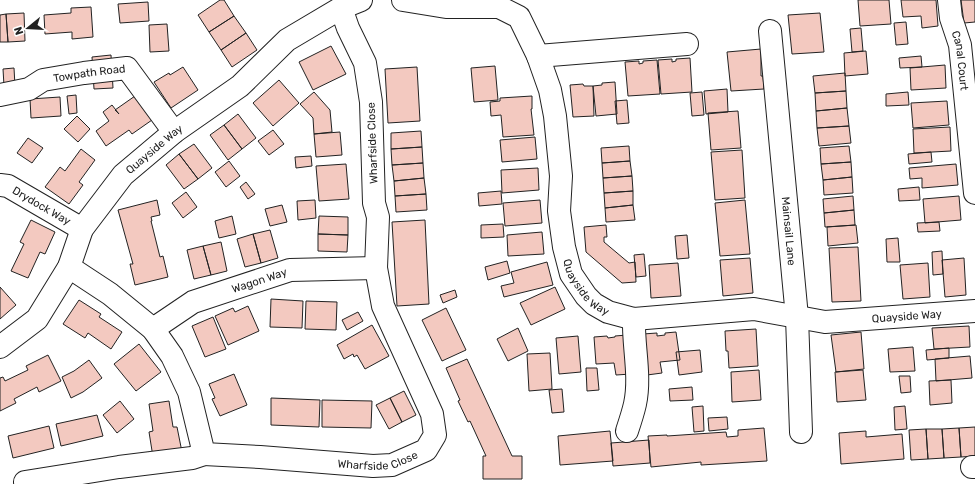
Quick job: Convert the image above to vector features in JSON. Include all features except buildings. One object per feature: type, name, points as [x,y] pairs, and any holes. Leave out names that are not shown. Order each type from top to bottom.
[{"type":"street","name":"Quayside Way","points":[[0,347],[36,319],[69,267],[82,229],[123,175],[174,132],[240,86],[287,40],[341,8],[361,0]]},
{"type":"street","name":"Quayside Way","points":[[403,0],[446,8],[499,7],[519,16],[538,56],[550,90],[555,116],[561,176],[559,211],[564,247],[571,274],[586,296],[594,304],[608,312],[634,318],[754,309],[825,322],[975,311]]},
{"type":"street","name":"Canal Court","points":[[949,0],[950,18],[960,46],[975,193]]},
{"type":"street","name":"Wharfside Close","points":[[25,482],[119,467],[192,458],[204,454],[373,466],[392,465],[426,450],[435,435],[432,414],[383,306],[376,268],[378,216],[374,202],[371,102],[365,63],[348,28],[341,8]]},
{"type":"street","name":"Mainsail Lane","points":[[770,31],[797,317],[801,432]]},
{"type":"street","points":[[538,56],[687,44]]},
{"type":"street","name":"Towpath Road","points":[[0,95],[29,89],[43,80],[127,68],[174,132]]},
{"type":"street","name":"Drydock Way","points":[[0,185],[8,186],[82,229]]},
{"type":"street","points":[[69,267],[110,294],[153,328],[172,356],[189,392],[204,454]]},
{"type":"street","name":"Wagon Way","points":[[153,328],[193,302],[290,270],[376,268]]},
{"type":"street","points":[[627,431],[635,403],[637,376],[634,318]]}]
